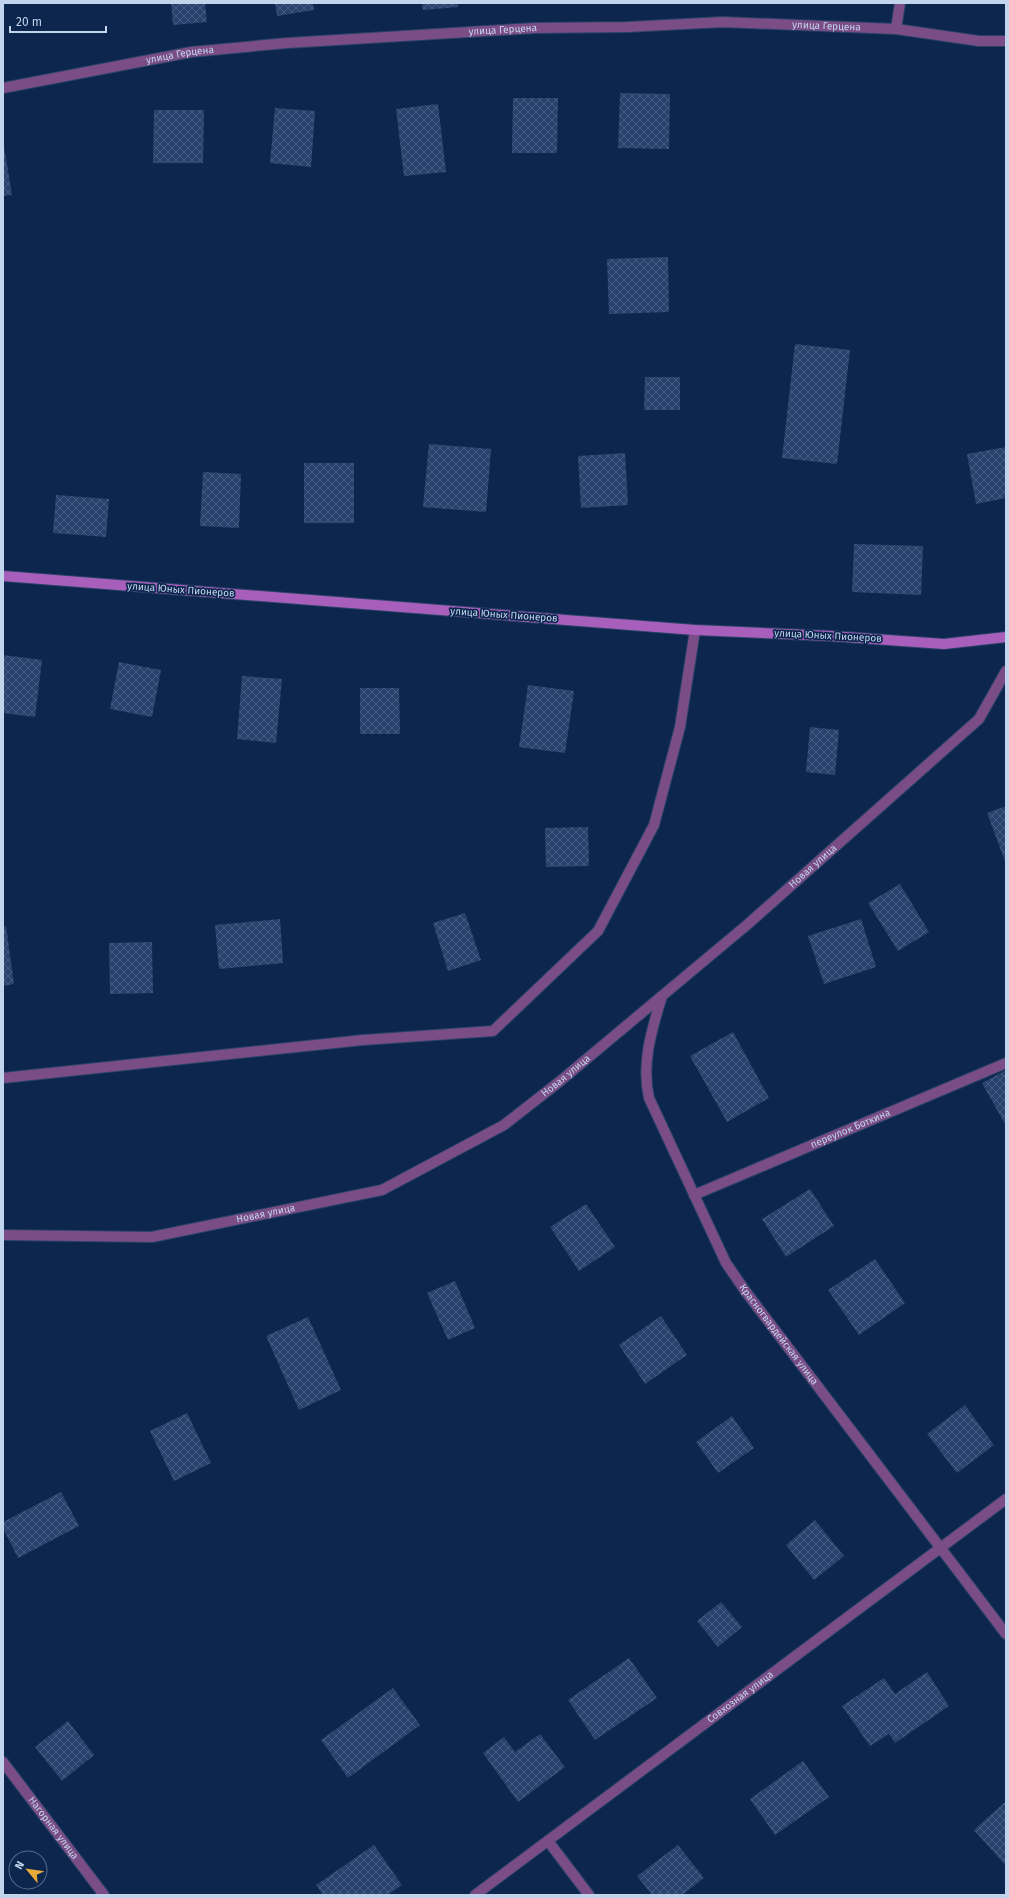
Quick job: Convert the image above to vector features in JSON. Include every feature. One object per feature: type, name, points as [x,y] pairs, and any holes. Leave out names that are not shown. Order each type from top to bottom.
[{"type":"main road","name":"улица Юных Пионеров","points":[[3,576],[695,630],[831,636],[944,644],[1006,636]]},
{"type":"street","points":[[896,29],[900,3]]},
{"type":"street","name":"улица Герцена","points":[[3,88],[169,55],[287,43],[536,28],[627,27],[722,22],[896,29],[979,41],[1006,41]]},
{"type":"street","points":[[3,1078],[363,1040],[493,1031],[598,931],[654,825],[680,727],[695,630]]},
{"type":"street","name":"Новая улица","points":[[3,1235],[152,1237],[382,1190],[504,1125],[559,1082],[748,924],[979,719],[1006,671]]},
{"type":"street","name":"Красногвардейская улица","points":[[662,995],[653,1027],[645,1081],[649,1098],[726,1263],[746,1292],[1006,1634]]},
{"type":"street","name":"переулок Боткина","points":[[694,1195],[1006,1063]]},
{"type":"street","name":"Совхозная улица","points":[[475,1895],[1006,1500]]},
{"type":"street","name":"Нагорная улица","points":[[3,1762],[104,1895]]},
{"type":"street","points":[[548,1841],[589,1895]]},
{"type":"building","points":[[171,3],[205,3],[207,22],[173,25]]},
{"type":"building","points":[[275,3],[313,3],[314,10],[277,16]]},
{"type":"building","points":[[422,3],[458,3],[458,7],[423,10]]},
{"type":"building","points":[[620,93],[670,94],[669,149],[618,148]]},
{"type":"building","points":[[513,98],[558,98],[557,153],[512,153]]},
{"type":"building","points":[[438,104],[446,172],[404,176],[396,109]]},
{"type":"building","points":[[275,108],[315,111],[311,167],[270,163]]},
{"type":"building","points":[[154,110],[204,110],[203,163],[153,163]]},
{"type":"building","points":[[3,140],[12,195],[3,196]]},
{"type":"building","points":[[668,257],[669,312],[609,314],[607,259]]},
{"type":"building","points":[[795,344],[850,350],[837,464],[782,458]]},
{"type":"building","points":[[645,377],[680,377],[680,410],[644,410]]},
{"type":"building","points":[[429,444],[491,449],[486,512],[423,507]]},
{"type":"building","points":[[1006,447],[1006,498],[976,504],[967,454]]},
{"type":"building","points":[[625,453],[628,505],[581,508],[578,456]]},
{"type":"building","points":[[304,463],[354,463],[354,523],[304,523]]},
{"type":"building","points":[[203,472],[241,474],[239,528],[200,526]]},
{"type":"building","points":[[56,495],[109,499],[106,537],[53,533]]},
{"type":"building","points":[[854,544],[923,546],[921,595],[852,592]]},
{"type":"building","points":[[3,655],[42,660],[35,717],[3,713]]},
{"type":"building","points":[[119,662],[161,670],[152,717],[110,709]]},
{"type":"building","points":[[242,676],[282,679],[276,743],[237,739]]},
{"type":"building","points":[[528,685],[574,691],[565,753],[519,747]]},
{"type":"building","points":[[360,688],[399,688],[400,734],[360,734]]},
{"type":"building","points":[[810,727],[839,730],[835,775],[806,772]]},
{"type":"building","points":[[1006,806],[1006,864],[987,813]]},
{"type":"building","points":[[588,827],[589,866],[546,867],[545,828]]},
{"type":"building","points":[[900,884],[929,932],[898,951],[868,903]]},
{"type":"building","points":[[465,913],[481,960],[448,971],[433,923]]},
{"type":"building","points":[[280,919],[283,963],[219,969],[215,925]]},
{"type":"building","points":[[861,919],[876,967],[824,984],[808,936]]},
{"type":"building","points":[[6,926],[14,984],[3,986],[3,927]]},
{"type":"building","points":[[152,942],[153,993],[110,994],[109,943]]},
{"type":"building","points":[[733,1032],[769,1098],[727,1122],[690,1056]]},
{"type":"building","points":[[1006,1070],[1006,1126],[982,1083]]},
{"type":"building","points":[[810,1189],[834,1226],[786,1257],[762,1219]]},
{"type":"building","points":[[586,1204],[615,1247],[579,1271],[550,1227]]},
{"type":"building","points":[[875,1259],[905,1303],[859,1335],[828,1290]]},
{"type":"building","points":[[455,1281],[475,1328],[448,1340],[427,1293]]},
{"type":"building","points":[[661,1316],[687,1355],[645,1384],[619,1345]]},
{"type":"building","points":[[308,1317],[341,1390],[299,1410],[266,1336]]},
{"type":"building","points":[[965,1405],[994,1445],[957,1473],[927,1434]]},
{"type":"building","points":[[187,1413],[211,1463],[174,1481],[150,1431]]},
{"type":"building","points":[[732,1416],[754,1448],[718,1473],[696,1442]]},
{"type":"building","points":[[61,1492],[79,1526],[18,1558],[3,1528],[3,1522]]},
{"type":"building","points":[[815,1520],[844,1556],[814,1580],[786,1545]]},
{"type":"building","points":[[721,1602],[742,1627],[718,1647],[697,1621]]},
{"type":"building","points":[[629,1658],[657,1698],[595,1740],[568,1700]]},
{"type":"building","points":[[927,1672],[949,1706],[895,1743],[889,1734],[870,1746],[842,1706],[884,1678],[895,1694]]},
{"type":"building","points":[[393,1688],[420,1725],[348,1778],[321,1740]]},
{"type":"building","points":[[68,1721],[94,1755],[62,1781],[35,1747]]},
{"type":"building","points":[[540,1734],[565,1767],[518,1802],[483,1753],[504,1737],[515,1752]]},
{"type":"building","points":[[803,1761],[829,1797],[775,1835],[750,1799]]},
{"type":"building","points":[[1006,1801],[1006,1866],[974,1830]]},
{"type":"building","points":[[374,1845],[402,1885],[387,1895],[323,1895],[316,1885]]},
{"type":"building","points":[[678,1845],[704,1878],[682,1895],[652,1895],[637,1876]]}]
